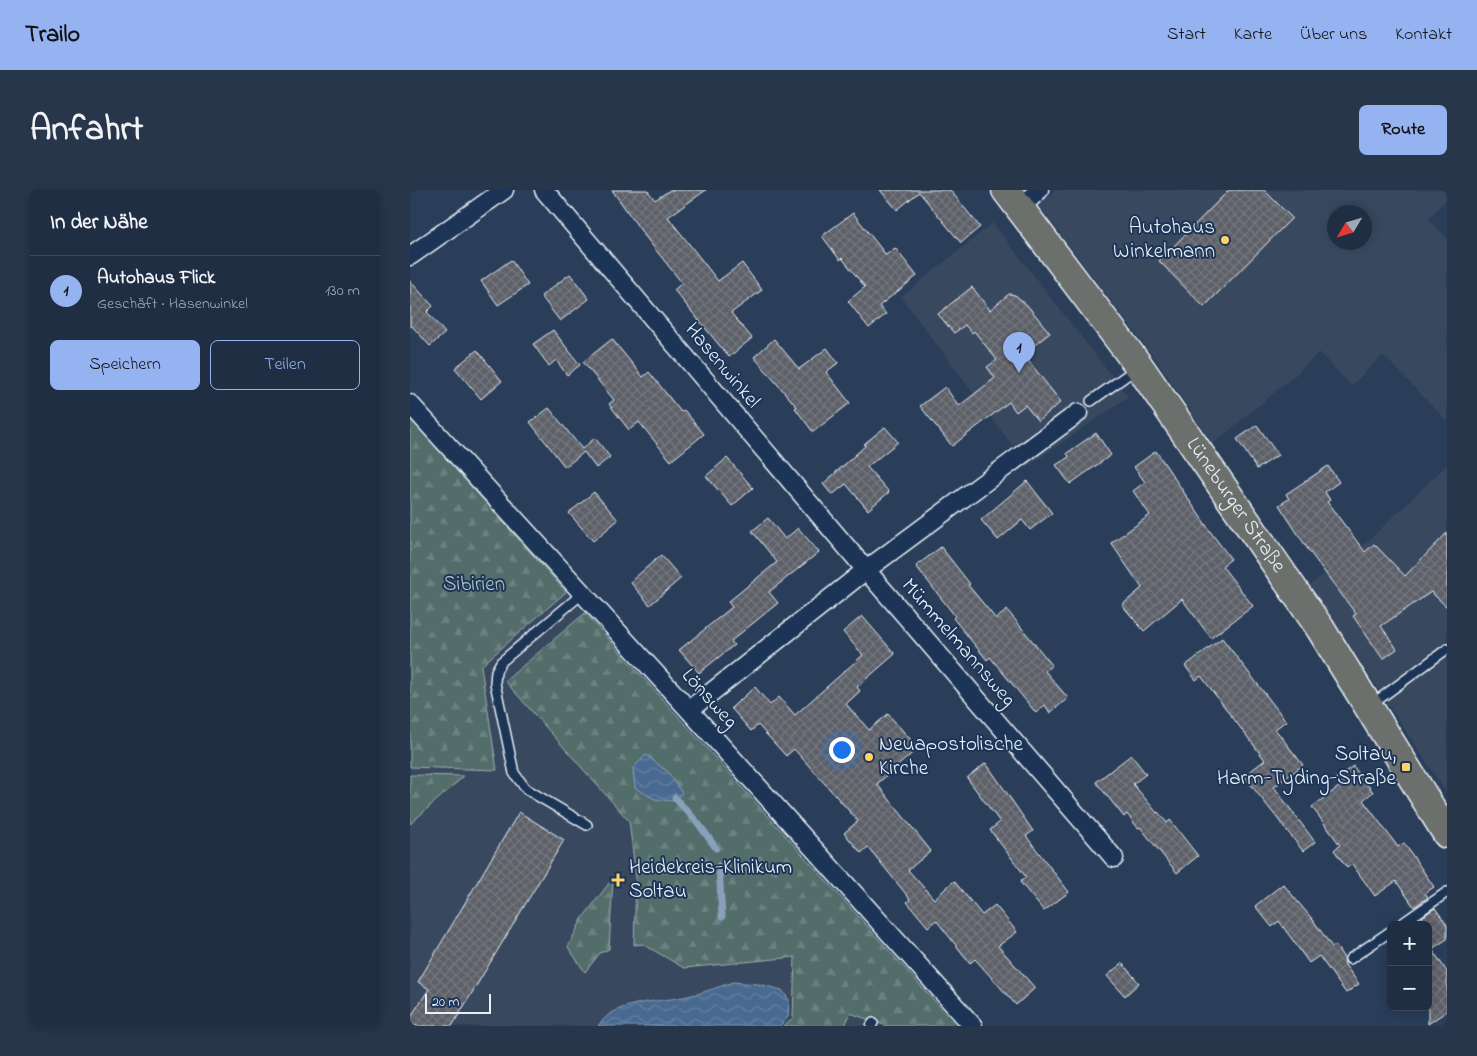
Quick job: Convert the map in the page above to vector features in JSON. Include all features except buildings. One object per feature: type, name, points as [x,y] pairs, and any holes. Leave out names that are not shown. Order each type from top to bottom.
[{"type":"main road","name":"Lüneburger Straße","points":[[1022,196],[1320,628],[1447,834]]},
{"type":"street","points":[[410,256],[504,190]]},
{"type":"street","name":"Hasenwinkel","points":[[544,190],[866,570]]},
{"type":"street","name":"Lönsweg","points":[[410,404],[689,710],[973,1026]]},
{"type":"street","points":[[689,710],[866,570],[1078,413]]},
{"type":"street","name":"Mümmelmannsweg","points":[[866,570],[1114,858]]},
{"type":"lane","points":[[1091,402],[1139,366]]},
{"type":"lane","points":[[583,593],[501,662],[496,671],[495,683],[514,773],[526,789],[587,825]]},
{"type":"lane","points":[[1368,706],[1447,649]]},
{"type":"lane","points":[[1406,921],[1447,892]]},
{"type":"lane","points":[[1350,959],[1387,934]]},
{"type":"shaded area","points":[[1055,190],[1447,190],[1447,199],[1428,219],[1447,238],[1447,421],[1383,355],[1351,386],[1319,352],[1293,377],[1213,444],[1160,365],[1039,206]]},
{"type":"shaded area","points":[[993,223],[1128,397],[1028,466],[901,297]]},
{"type":"shaded area","points":[[1447,465],[1447,794],[1310,585],[1369,540]]},
{"type":"shaded area","name":"Heidekreis-Klinikum Soltau","points":[[566,592],[957,1026],[410,1026],[410,767],[497,770],[481,666]]},
{"type":"green space","name":"Sibirien","points":[[410,418],[566,592],[481,666],[497,770],[410,767]]},
{"type":"green space","points":[[585,613],[957,1026],[887,1026],[850,1013],[845,1026],[784,1026],[793,1018],[795,957],[684,968],[643,944],[634,945],[636,877],[629,821],[505,681]]},
{"type":"green space","points":[[410,775],[464,776],[410,824]]},
{"type":"green space","points":[[613,878],[609,949],[600,953],[585,972],[568,947],[582,919]]},
{"type":"water","points":[[646,755],[668,772],[682,793],[672,801],[655,799],[635,788],[633,768]]},
{"type":"water","points":[[733,982],[758,984],[782,990],[789,1000],[788,1017],[780,1026],[598,1026],[606,1017],[627,1006],[694,995]]},
{"type":"waterway","points":[[675,798],[698,823],[716,848]]},
{"type":"waterway","points":[[719,866],[722,917]]},
{"type":"place","name":"Autohaus Winkelmann","points":[[1225,240]]},
{"type":"place","name":"Autohaus Flick","points":[[1019,373]]},
{"type":"place","name":"Neuapostolische Kirche","points":[[869,757]]},
{"type":"place","name":"Soltau, Harm-Tyding-Straße","points":[[1406,767]]},
{"type":"place","name":"Heidekreis-Klinikum Soltau","points":[[618,880]]}]
